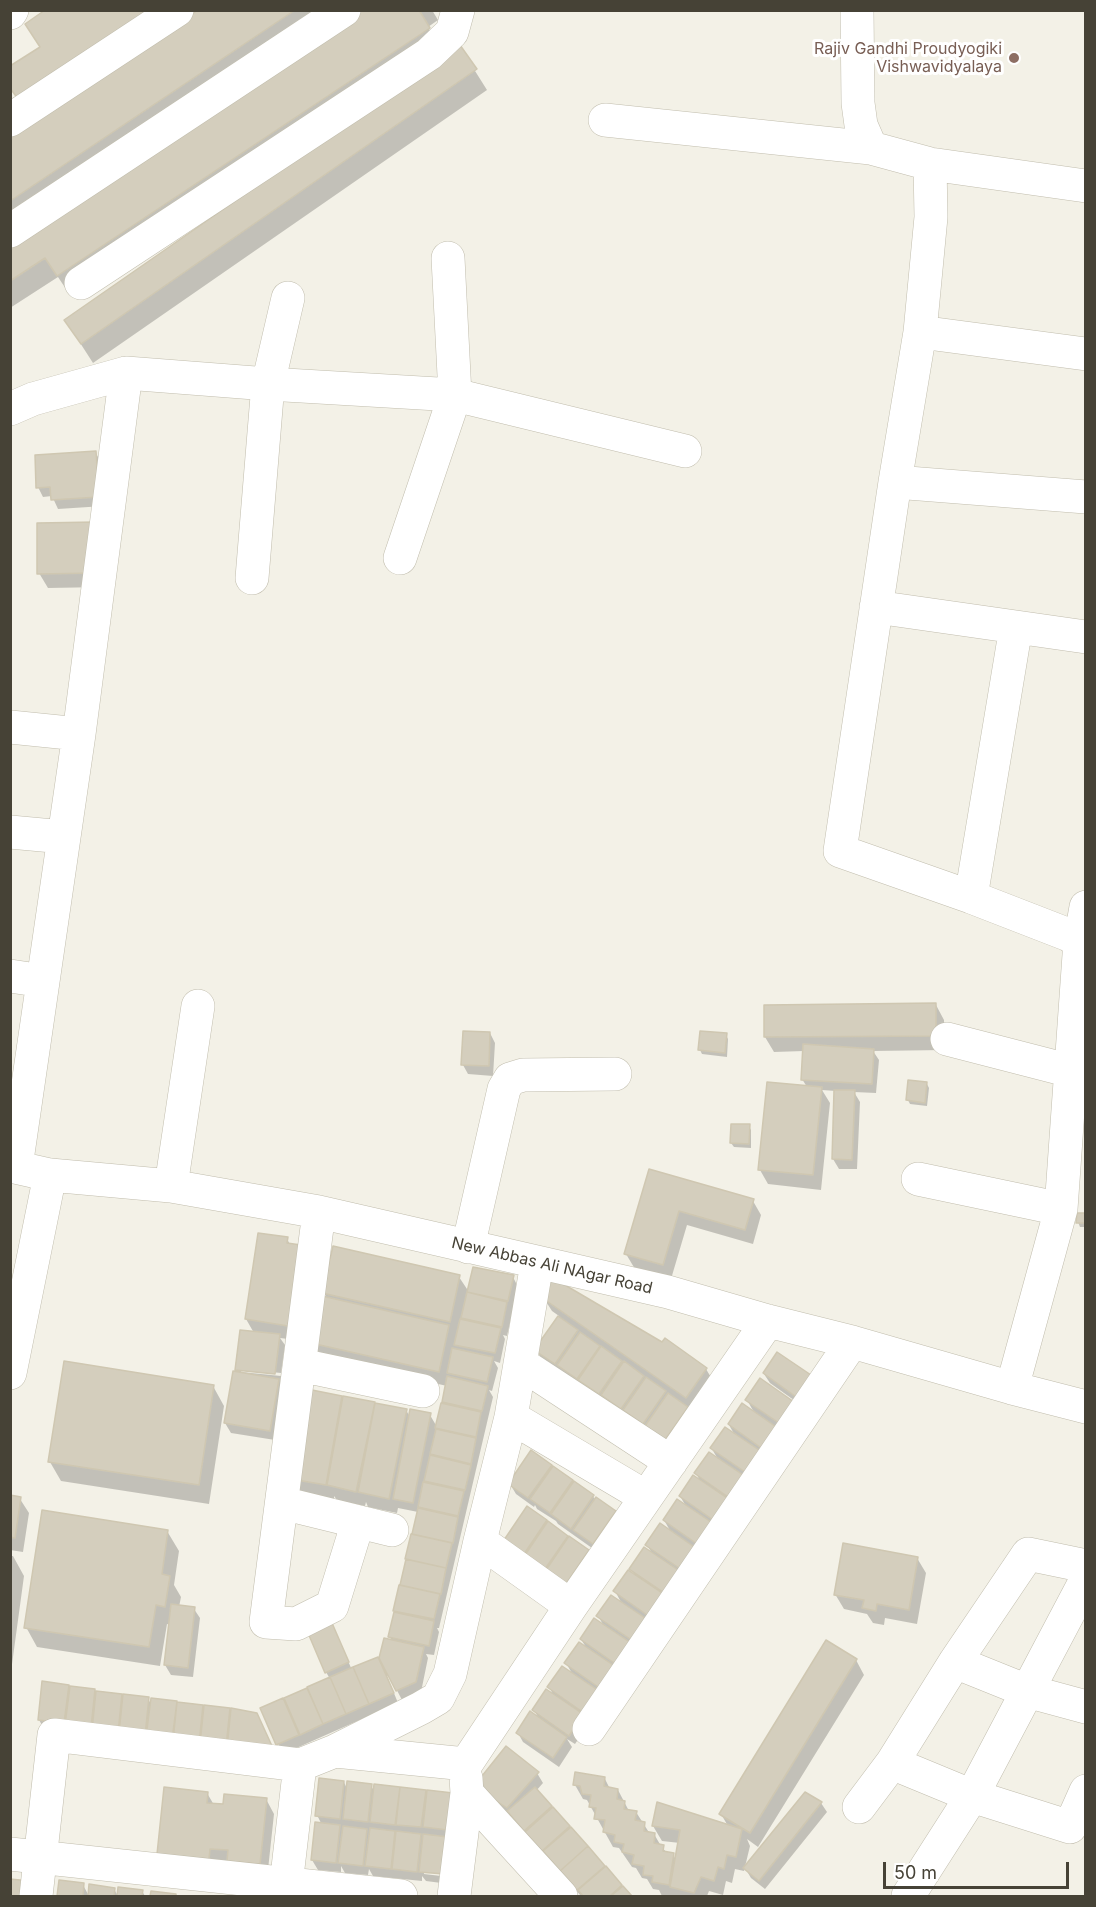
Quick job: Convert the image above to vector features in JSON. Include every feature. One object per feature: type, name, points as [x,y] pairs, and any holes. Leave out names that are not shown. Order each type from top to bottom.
[{"type":"street","points":[[10,120],[177,10]]},
{"type":"street","points":[[10,231],[344,10]]},
{"type":"street","points":[[81,284],[429,54],[452,32],[458,10]]},
{"type":"street","points":[[857,10],[863,125]]},
{"type":"street","points":[[605,120],[863,125],[930,164],[1086,186]]},
{"type":"street","points":[[930,164],[931,217],[920,333],[895,482],[840,851],[971,897],[1083,944]]},
{"type":"street","points":[[400,558],[455,395],[448,258]]},
{"type":"street","points":[[252,578],[268,384],[288,298]]},
{"type":"street","points":[[920,333],[1086,354]]},
{"type":"street","points":[[10,409],[33,399],[126,373],[455,395],[685,451]]},
{"type":"street","points":[[13,1166],[79,734],[126,373]]},
{"type":"street","points":[[895,482],[1086,497]]},
{"type":"street","points":[[876,607],[1086,637]]},
{"type":"street","points":[[971,897],[1016,627]]},
{"type":"street","points":[[10,727],[79,734]]},
{"type":"street","points":[[10,832],[64,837]]},
{"type":"street","points":[[1012,1388],[1061,1209],[1086,907]]},
{"type":"street","points":[[10,976],[43,981]]},
{"type":"street","points":[[171,1186],[198,1006]]},
{"type":"street","points":[[947,1039],[1071,1071]]},
{"type":"street","points":[[468,1247],[504,1089],[510,1079],[522,1075],[615,1074]]},
{"type":"street","name":"New Abbas Ali NAgar Road","points":[[13,1166],[50,1175],[171,1186],[319,1212],[668,1292],[1086,1407]]},
{"type":"street","points":[[10,1373],[50,1175]]},
{"type":"street","points":[[918,1179],[1061,1209]]},
{"type":"street","points":[[319,1212],[266,1622],[296,1624],[333,1606],[358,1522]]},
{"type":"street","points":[[36,1896],[25,1856],[54,1735],[300,1765],[335,1751],[438,1698],[450,1674],[511,1417],[537,1263]]},
{"type":"street","points":[[454,1896],[466,1778],[571,1606],[768,1321]]},
{"type":"street","points":[[589,1729],[852,1342]]},
{"type":"street","points":[[520,1363],[671,1462]]},
{"type":"street","points":[[300,1365],[423,1391]]},
{"type":"street","points":[[511,1417],[646,1497]]},
{"type":"street","points":[[282,1503],[392,1530]]},
{"type":"street","points":[[480,1541],[571,1606]]},
{"type":"street","points":[[860,1807],[892,1763],[955,1662],[1028,1554],[1086,1566]]},
{"type":"street","points":[[908,1896],[972,1796],[1086,1580]]},
{"type":"street","points":[[955,1662],[1027,1692],[1086,1707]]},
{"type":"street","points":[[335,1751],[466,1778],[561,1896]]},
{"type":"street","points":[[892,1763],[972,1796],[1070,1827],[1086,1791]]},
{"type":"street","points":[[286,1886],[300,1765]]},
{"type":"street","points":[[25,1856],[286,1886],[401,1896]]},
{"type":"building","points":[[45,10],[149,10],[18,99],[10,88],[10,66],[40,47],[25,24]]},
{"type":"building","points":[[198,10],[295,10],[10,201],[10,136]]},
{"type":"building","points":[[361,10],[419,10],[430,28],[57,276],[45,258],[10,281],[10,244]]},
{"type":"building","points":[[460,45],[477,69],[81,344],[64,320]]},
{"type":"building","points":[[96,451],[99,497],[51,500],[50,487],[36,488],[35,455]]},
{"type":"building","points":[[96,522],[97,573],[37,574],[37,523]]},
{"type":"building","points":[[936,1003],[936,1036],[764,1037],[764,1005]]},
{"type":"building","points":[[463,1031],[490,1032],[489,1066],[461,1065]]},
{"type":"building","points":[[700,1031],[727,1033],[725,1053],[698,1050]]},
{"type":"building","points":[[803,1044],[874,1049],[872,1084],[801,1080]]},
{"type":"building","points":[[908,1080],[927,1082],[925,1103],[906,1100]]},
{"type":"building","points":[[767,1082],[822,1087],[813,1175],[758,1170]]},
{"type":"building","points":[[834,1090],[855,1090],[852,1160],[832,1159]]},
{"type":"building","points":[[731,1124],[750,1124],[749,1144],[730,1143]]},
{"type":"building","points":[[649,1169],[754,1199],[745,1230],[679,1211],[663,1265],[624,1254]]},
{"type":"building","points":[[1077,1213],[1086,1213],[1086,1223],[1076,1223]]},
{"type":"building","points":[[258,1233],[288,1237],[287,1243],[301,1245],[288,1326],[245,1319]]},
{"type":"building","points":[[333,1246],[460,1275],[450,1322],[322,1293]]},
{"type":"building","points":[[473,1267],[514,1275],[508,1301],[467,1292]]},
{"type":"building","points":[[553,1278],[662,1342],[665,1338],[707,1368],[686,1398],[541,1297]]},
{"type":"building","points":[[467,1292],[507,1302],[502,1327],[461,1318]]},
{"type":"building","points":[[322,1296],[449,1325],[439,1372],[311,1343]]},
{"type":"building","points":[[558,1316],[578,1330],[555,1364],[534,1350]]},
{"type":"building","points":[[460,1319],[501,1328],[495,1353],[454,1345]]},
{"type":"building","points":[[240,1330],[280,1334],[275,1374],[235,1370]]},
{"type":"building","points":[[580,1332],[600,1346],[577,1379],[557,1365]]},
{"type":"building","points":[[601,1346],[622,1361],[599,1394],[578,1380]]},
{"type":"building","points":[[452,1348],[493,1357],[487,1382],[447,1373]]},
{"type":"building","points":[[777,1352],[814,1377],[799,1399],[763,1373]]},
{"type":"building","points":[[64,1361],[214,1385],[199,1485],[48,1462]]},
{"type":"building","points":[[624,1361],[644,1376],[621,1409],[601,1395]]},
{"type":"building","points":[[233,1371],[279,1379],[270,1431],[224,1423]]},
{"type":"building","points":[[447,1376],[488,1386],[482,1411],[442,1402]]},
{"type":"building","points":[[646,1377],[666,1391],[643,1424],[623,1410]]},
{"type":"building","points":[[760,1378],[797,1404],[782,1425],[745,1400]]},
{"type":"building","points":[[307,1389],[342,1396],[326,1485],[291,1479]]},
{"type":"building","points":[[668,1393],[688,1407],[665,1440],[645,1426]]},
{"type":"building","points":[[343,1396],[375,1402],[356,1492],[327,1485]]},
{"type":"building","points":[[375,1403],[407,1409],[389,1499],[358,1492]]},
{"type":"building","points":[[441,1403],[481,1412],[476,1437],[435,1428]]},
{"type":"building","points":[[742,1403],[779,1429],[764,1450],[728,1424]]},
{"type":"building","points":[[410,1409],[431,1413],[413,1503],[393,1499]]},
{"type":"building","points":[[725,1427],[762,1452],[748,1474],[710,1448]]},
{"type":"building","points":[[436,1429],[476,1438],[471,1464],[430,1454]]},
{"type":"building","points":[[531,1450],[552,1465],[528,1498],[508,1484]]},
{"type":"building","points":[[709,1452],[746,1477],[731,1499],[694,1473]]},
{"type":"building","points":[[430,1455],[471,1465],[465,1490],[424,1481]]},
{"type":"building","points":[[553,1466],[573,1480],[550,1513],[530,1499]]},
{"type":"building","points":[[693,1475],[730,1500],[716,1522],[679,1496]]},
{"type":"building","points":[[574,1481],[594,1495],[571,1529],[551,1514]]},
{"type":"building","points":[[423,1482],[464,1491],[458,1516],[418,1507]]},
{"type":"building","points":[[10,1495],[21,1497],[15,1538],[10,1537]]},
{"type":"building","points":[[596,1497],[616,1511],[593,1544],[573,1530]]},
{"type":"building","points":[[677,1499],[714,1524],[700,1546],[663,1520]]},
{"type":"building","points":[[527,1506],[547,1520],[524,1554],[504,1540]]},
{"type":"building","points":[[418,1508],[458,1517],[453,1543],[412,1534]]},
{"type":"building","points":[[42,1510],[168,1530],[162,1574],[170,1576],[165,1607],[156,1605],[149,1647],[24,1628]]},
{"type":"building","points":[[548,1521],[568,1536],[545,1569],[525,1555]]},
{"type":"building","points":[[660,1523],[697,1549],[682,1570],[645,1545]]},
{"type":"building","points":[[411,1534],[452,1543],[446,1568],[405,1559]]},
{"type":"building","points":[[569,1536],[589,1550],[566,1584],[546,1570]]},
{"type":"building","points":[[843,1543],[918,1557],[909,1610],[877,1604],[876,1611],[862,1608],[864,1600],[834,1595]]},
{"type":"building","points":[[644,1547],[681,1572],[666,1594],[629,1569]]},
{"type":"building","points":[[406,1559],[446,1568],[441,1594],[400,1585]]},
{"type":"building","points":[[628,1570],[665,1595],[650,1617],[613,1591]]},
{"type":"building","points":[[399,1585],[440,1594],[434,1619],[393,1611]]},
{"type":"building","points":[[611,1595],[648,1620],[633,1641],[596,1616]]},
{"type":"building","points":[[171,1604],[195,1607],[188,1668],[164,1665]]},
{"type":"building","points":[[394,1612],[434,1621],[429,1646],[388,1637]]},
{"type":"building","points":[[594,1618],[631,1643],[617,1665],[580,1639]]},
{"type":"building","points":[[332,1623],[349,1662],[325,1673],[308,1633]]},
{"type":"building","points":[[384,1638],[424,1647],[416,1682],[396,1691],[379,1658]]},
{"type":"building","points":[[826,1640],[857,1659],[750,1833],[719,1814]]},
{"type":"building","points":[[579,1642],[616,1667],[601,1689],[564,1663]]},
{"type":"building","points":[[378,1657],[394,1693],[369,1704],[353,1667]]},
{"type":"building","points":[[562,1666],[599,1691],[584,1713],[547,1687]]},
{"type":"building","points":[[353,1667],[369,1704],[346,1714],[330,1677]]},
{"type":"building","points":[[330,1677],[346,1714],[323,1724],[307,1687]]},
{"type":"building","points":[[42,1681],[69,1685],[64,1723],[38,1720]]},
{"type":"building","points":[[70,1686],[95,1689],[91,1728],[65,1725]]},
{"type":"building","points":[[307,1688],[323,1724],[300,1735],[284,1698]]},
{"type":"building","points":[[546,1689],[583,1714],[569,1736],[532,1710]]},
{"type":"building","points":[[96,1691],[122,1694],[118,1733],[92,1730]]},
{"type":"building","points":[[123,1694],[149,1697],[145,1736],[119,1733]]},
{"type":"building","points":[[151,1698],[177,1701],[172,1740],[146,1737]]},
{"type":"building","points":[[283,1698],[299,1735],[276,1745],[260,1708]]},
{"type":"building","points":[[177,1702],[203,1705],[199,1744],[173,1741]]},
{"type":"building","points":[[204,1705],[230,1708],[226,1747],[200,1744]]},
{"type":"building","points":[[231,1708],[257,1713],[272,1746],[227,1748]]},
{"type":"building","points":[[530,1711],[567,1737],[553,1758],[516,1733]]},
{"type":"building","points":[[506,1746],[539,1772],[507,1808],[474,1786]]},
{"type":"building","points":[[575,1772],[605,1777],[604,1786],[618,1789],[617,1799],[625,1801],[624,1809],[637,1811],[635,1820],[645,1822],[644,1831],[655,1833],[654,1843],[664,1845],[663,1851],[674,1853],[669,1885],[652,1882],[653,1876],[643,1875],[644,1866],[632,1864],[634,1855],[622,1852],[624,1844],[614,1842],[615,1835],[603,1832],[605,1820],[594,1819],[596,1808],[589,1807],[591,1795],[582,1794],[580,1786],[573,1785]]},
{"type":"building","points":[[319,1778],[344,1781],[340,1819],[315,1816]]},
{"type":"building","points":[[347,1781],[372,1784],[368,1822],[343,1819]]},
{"type":"building","points":[[374,1784],[400,1787],[395,1825],[370,1822]]},
{"type":"building","points":[[164,1787],[208,1792],[207,1803],[223,1804],[224,1794],[267,1798],[260,1864],[227,1861],[228,1850],[210,1849],[209,1859],[157,1854]]},
{"type":"building","points":[[400,1787],[426,1790],[421,1827],[396,1825]]},
{"type":"building","points":[[535,1787],[552,1806],[524,1831],[507,1811]]},
{"type":"building","points":[[427,1790],[453,1793],[448,1830],[423,1827]]},
{"type":"building","points":[[805,1792],[822,1802],[759,1881],[743,1868]]},
{"type":"building","points":[[657,1802],[742,1829],[736,1857],[727,1855],[724,1869],[718,1867],[714,1881],[701,1877],[694,1893],[670,1887],[680,1830],[652,1826]]},
{"type":"building","points":[[553,1807],[570,1826],[542,1851],[525,1832]]},
{"type":"building","points":[[315,1822],[340,1825],[336,1863],[311,1860]]},
{"type":"building","points":[[343,1826],[367,1829],[363,1866],[338,1863]]},
{"type":"building","points":[[571,1827],[588,1846],[560,1871],[543,1851]]},
{"type":"building","points":[[370,1828],[395,1831],[391,1869],[365,1866]]},
{"type":"building","points":[[396,1831],[421,1834],[417,1872],[392,1869]]},
{"type":"building","points":[[423,1834],[448,1837],[444,1874],[419,1872]]},
{"type":"building","points":[[588,1846],[605,1866],[577,1890],[560,1871]]},
{"type":"building","points":[[606,1866],[622,1885],[610,1896],[583,1896],[578,1890]]},
{"type":"building","points":[[10,1879],[30,1881],[28,1896],[10,1896]]},
{"type":"building","points":[[59,1880],[84,1883],[83,1896],[57,1896]]},
{"type":"building","points":[[89,1884],[115,1888],[114,1896],[88,1896]]},
{"type":"building","points":[[623,1886],[632,1896],[611,1896]]},
{"type":"building","points":[[118,1887],[143,1890],[142,1896],[117,1896]]},
{"type":"building","points":[[151,1891],[176,1894],[176,1896],[150,1896]]},
{"type":"place","name":"Rajiv Gandhi Proudyogiki Vishwavidyalaya","points":[[1014,58]]}]
